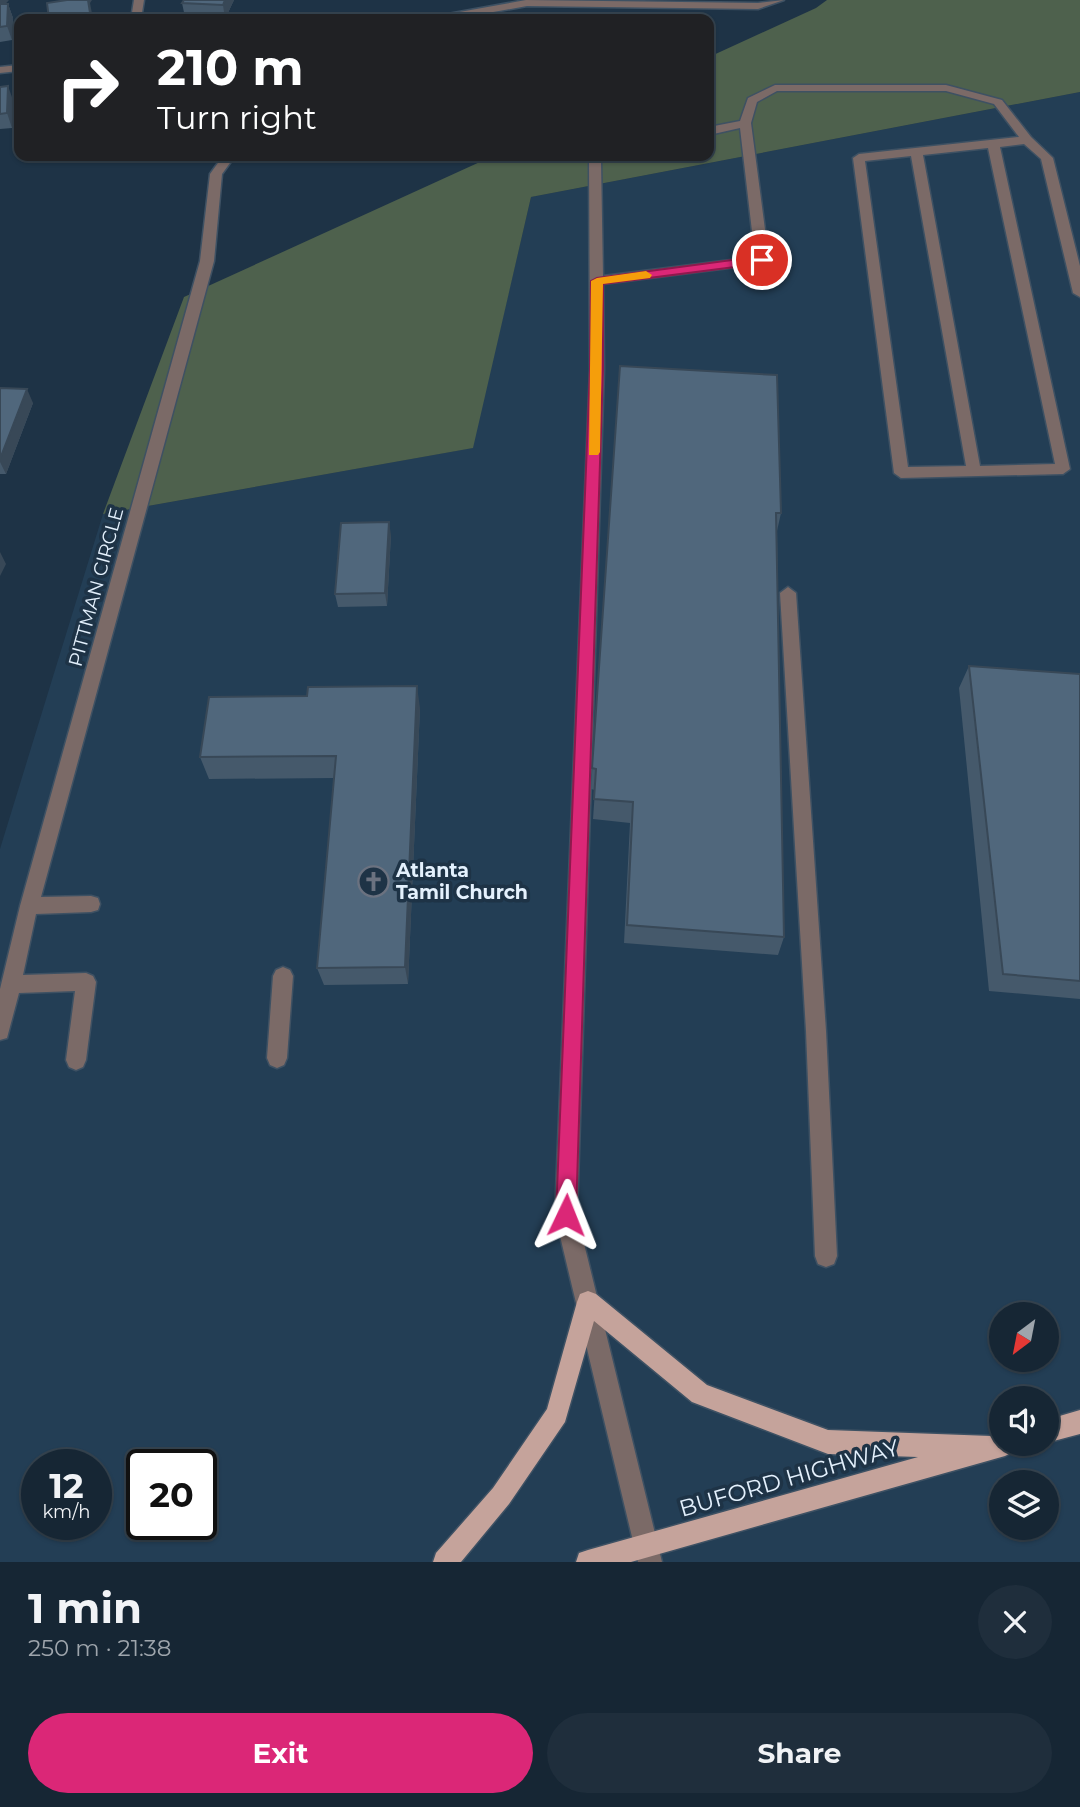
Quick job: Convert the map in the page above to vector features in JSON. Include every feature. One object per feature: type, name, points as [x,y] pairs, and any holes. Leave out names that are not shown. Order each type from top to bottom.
[{"type":"main road","points":[[445,1562],[501,1496],[557,1414],[587,1302],[701,1394],[828,1441],[989,1446]]},
{"type":"main road","points":[[1059,1428],[1080,1422]]},
{"type":"main road","name":"BUFORD HIGHWAY","points":[[588,1562],[648,1554],[989,1449]]},
{"type":"street","points":[[467,14],[527,4],[758,6],[779,0]]},
{"type":"street","points":[[597,281],[762,260],[745,123],[752,100],[775,88],[946,88],[998,102],[1027,140],[1047,158],[1080,293]]},
{"type":"street","points":[[714,130],[745,123]]},
{"type":"street","points":[[993,144],[1063,469],[901,473],[859,158],[1027,140]]},
{"type":"street","points":[[916,152],[974,471]]},
{"type":"street","name":"PITTMAN CIRCLE","points":[[0,1031],[29,906],[207,261],[216,174],[225,161]]},
{"type":"street","points":[[596,161],[597,369],[566,1215],[648,1554]]},
{"type":"street","points":[[788,593],[816,1031],[826,1256]]},
{"type":"street","points":[[29,906],[91,904]]},
{"type":"street","points":[[277,1058],[283,976]]},
{"type":"street","points":[[11,984],[86,982],[76,1060]]},
{"type":"shaded area","points":[[1080,92],[1080,1562],[0,1562],[0,849],[103,514],[472,448],[531,197]]},
{"type":"green space","points":[[827,0],[1080,0],[1080,92],[531,197],[473,448],[103,514],[184,297],[482,161],[714,161],[714,55],[816,8]]},
{"type":"building","points":[[88,0],[90,14],[48,14],[47,3]]},
{"type":"building","points":[[184,0],[225,0],[223,5],[182,3]]},
{"type":"building","points":[[0,4],[8,4],[7,26],[0,27]]},
{"type":"building","points":[[8,86],[7,113],[0,114],[0,87]]},
{"type":"building","points":[[620,366],[777,375],[781,513],[776,513],[784,937],[627,925],[633,802],[594,799],[596,769],[592,768]]},
{"type":"building","points":[[0,388],[27,389],[0,459]]},
{"type":"building","points":[[389,522],[385,593],[335,594],[341,523]]},
{"type":"building","points":[[969,666],[1080,674],[1080,981],[1003,974]]},
{"type":"building","name":"Atlanta Tamil Church","points":[[417,686],[405,967],[317,968],[336,756],[200,757],[209,697],[307,696],[308,687]]},
{"type":"slow traffic","points":[[594,452],[597,281],[646,275]]},
{"type":"place","name":"Atlanta Tamil Church","points":[[373,881]]},
{"type":"route","points":[[566,1215],[597,369],[597,281],[762,260]]}]
